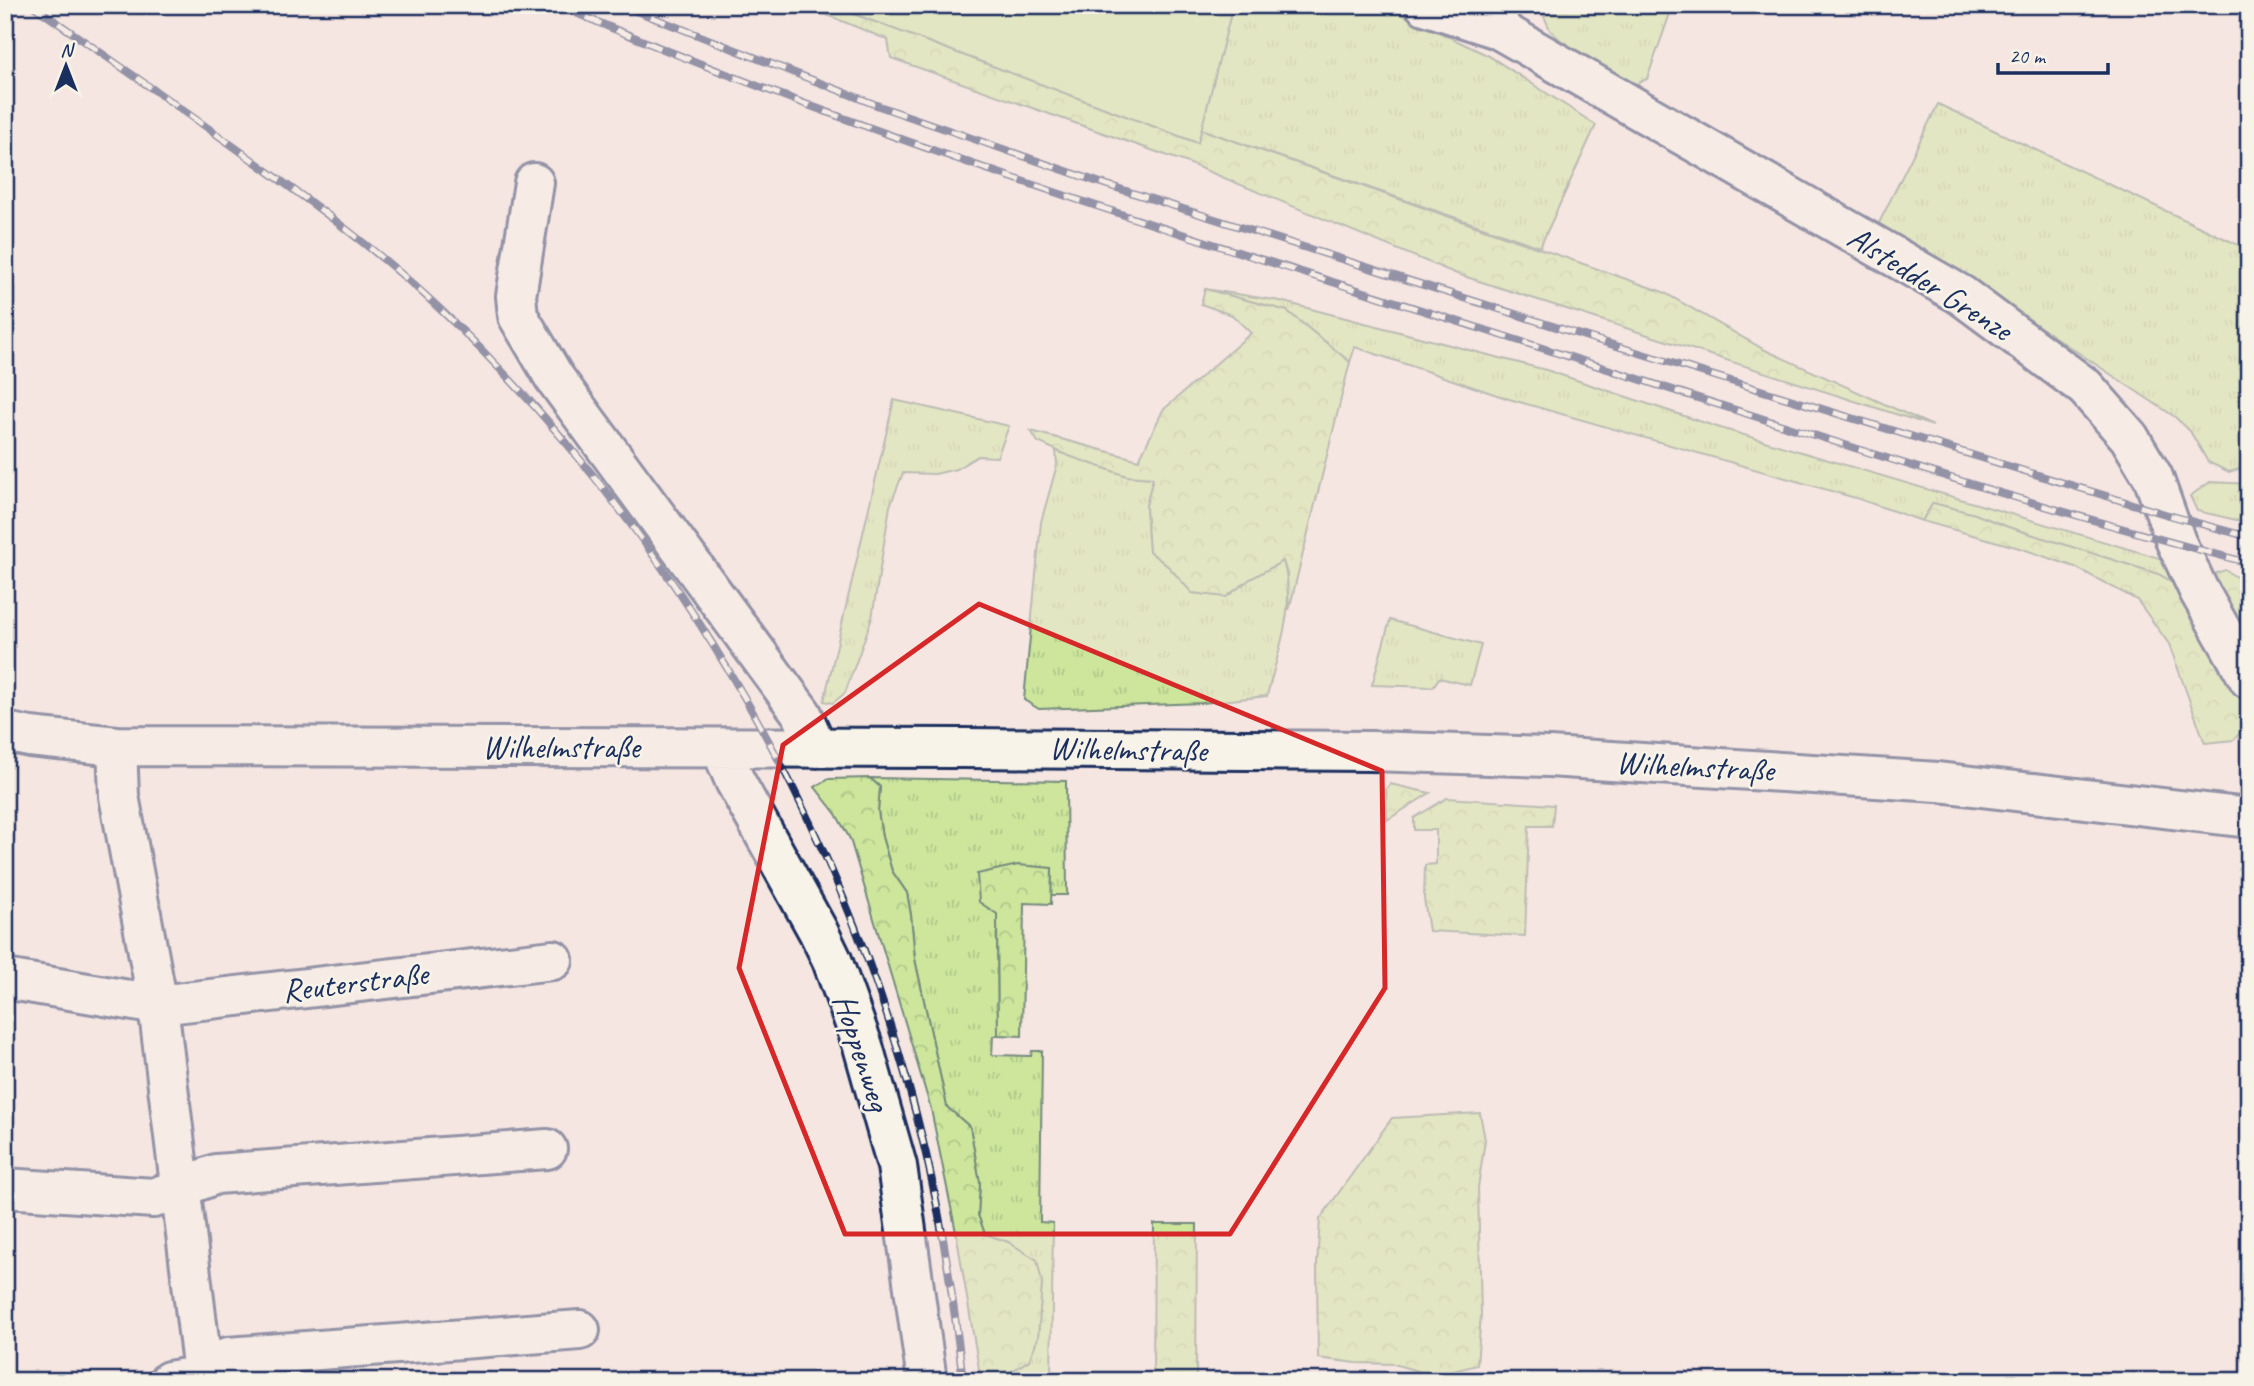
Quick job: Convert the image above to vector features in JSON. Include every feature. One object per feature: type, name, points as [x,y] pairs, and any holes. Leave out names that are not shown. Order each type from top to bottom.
[{"type":"street","name":"Alstedder Grenze","points":[[1425,5],[1498,17],[1961,295],[2085,387],[2129,437],[2153,477],[2187,567],[2249,680]]},
{"type":"street","points":[[534,183],[516,296],[518,316],[554,377],[802,713],[817,748]]},
{"type":"street","name":"Wilhelmstraße","points":[[5,732],[117,746],[1371,751],[1549,757],[1938,782],[2249,818]]},
{"type":"street","points":[[117,746],[120,796],[158,1005],[181,1188],[192,1379],[228,1357],[579,1331]]},
{"type":"street","name":"Hoppenweg","points":[[720,748],[735,781],[823,941],[863,1046],[897,1166],[927,1381]]},
{"type":"street","name":"Reuterstraße","points":[[5,979],[158,1005],[553,960]]},
{"type":"street","points":[[5,1188],[153,1198],[216,1174],[547,1149]]},
{"type":"highlighted area","points":[[979,604],[1382,771],[1385,988],[1230,1234],[845,1234],[739,968],[783,745]]},
{"type":"green space","points":[[803,5],[830,5],[1197,143],[1200,129],[1663,292],[1765,350],[1933,426],[1457,274],[1188,163],[891,58],[888,40]]},
{"type":"green space","points":[[830,5],[1233,5],[1198,143]]},
{"type":"green space","points":[[1233,5],[1382,5],[1489,56],[1596,125],[1540,247],[1200,129]]},
{"type":"green space","points":[[1539,5],[1673,5],[1647,79],[1625,89],[1595,73],[1550,30]]},
{"type":"green space","points":[[1938,104],[2249,250],[2249,466],[2229,472],[2208,462],[2190,431],[2175,417],[1987,292],[1875,231]]},
{"type":"green space","points":[[1205,289],[1280,301],[1546,370],[1717,427],[2166,560],[2176,584],[2158,574],[1974,514],[1933,503],[1922,521],[1859,499],[1509,399],[1355,347],[1350,362],[1287,311]]},
{"type":"green space","points":[[1205,289],[1287,311],[1350,362],[1289,610],[1287,574],[1283,561],[1250,579],[1226,597],[1192,593],[1169,567],[1149,551],[1146,506],[1153,478],[1127,476],[1069,456],[1038,442],[1031,431],[1139,460],[1163,410],[1251,333],[1232,315],[1201,304]]},
{"type":"green space","points":[[894,400],[1009,426],[997,457],[978,456],[956,469],[935,474],[903,473],[890,506],[872,618],[845,693],[833,703],[824,701]]},
{"type":"green space","points":[[1056,451],[1127,476],[1153,478],[1146,506],[1149,551],[1169,567],[1193,593],[1226,597],[1250,579],[1283,561],[1287,578],[1287,612],[1267,696],[1202,703],[1039,709],[1024,700],[1041,522],[1057,465]]},
{"type":"green space","points":[[2210,482],[2249,484],[2249,523],[2197,511],[2190,496]]},
{"type":"green space","points":[[1933,503],[1975,514],[2158,574],[2176,584],[2240,697],[2246,716],[2239,734],[2234,740],[2205,743],[2169,644],[2137,600],[2075,567],[2023,549],[1922,521]]},
{"type":"green space","points":[[2225,570],[2249,585],[2249,640],[2211,575]]},
{"type":"green space","points":[[1390,620],[1481,645],[1470,685],[1439,678],[1433,687],[1372,685]]},
{"type":"green space","points":[[870,778],[1066,781],[1067,895],[1051,895],[1052,869],[997,913],[998,1035],[993,1036],[992,1055],[1031,1056],[1032,1051],[1042,1051],[1040,1222],[1053,1223],[1051,1381],[996,1381],[1029,1360],[1038,1337],[1042,1282],[1036,1260],[1008,1242],[985,1234],[978,1215],[980,1183],[970,1127],[947,1107],[915,959],[907,893],[892,871],[878,811],[880,787]]},
{"type":"green space","points":[[870,778],[880,787],[878,811],[892,871],[907,893],[915,959],[947,1107],[970,1127],[980,1183],[978,1215],[985,1234],[1008,1242],[1037,1260],[1042,1282],[1038,1337],[1029,1360],[996,1381],[981,1381],[956,1232],[931,1109],[850,839],[836,814],[815,787],[829,779]]},
{"type":"green space","points":[[1390,784],[1430,793],[1387,820],[1386,789]]},
{"type":"green space","points":[[1447,798],[1554,805],[1552,826],[1529,826],[1525,936],[1429,931],[1424,899],[1425,865],[1436,864],[1436,830],[1414,830],[1414,818]]},
{"type":"green space","points":[[1018,865],[1052,868],[1051,904],[1024,903],[1022,1036],[998,1035],[997,914],[979,902],[977,874]]},
{"type":"green space","points":[[1480,1113],[1485,1140],[1478,1188],[1481,1315],[1477,1365],[1434,1376],[1394,1364],[1318,1358],[1317,1265],[1320,1219],[1392,1118]]},
{"type":"green space","points":[[1154,1224],[1197,1224],[1196,1381],[1153,1381]]},
{"type":"railway","points":[[32,5],[317,207],[381,257],[442,311],[527,398],[606,492],[678,591],[744,696],[801,805],[851,918],[893,1033],[925,1150],[937,1207],[963,1381]]},
{"type":"railway","points":[[557,5],[790,98],[1145,222],[1875,454],[2062,511],[2249,563]]},
{"type":"railway","points":[[621,5],[879,106],[1098,182],[1597,340],[2165,514],[2249,537]]}]
